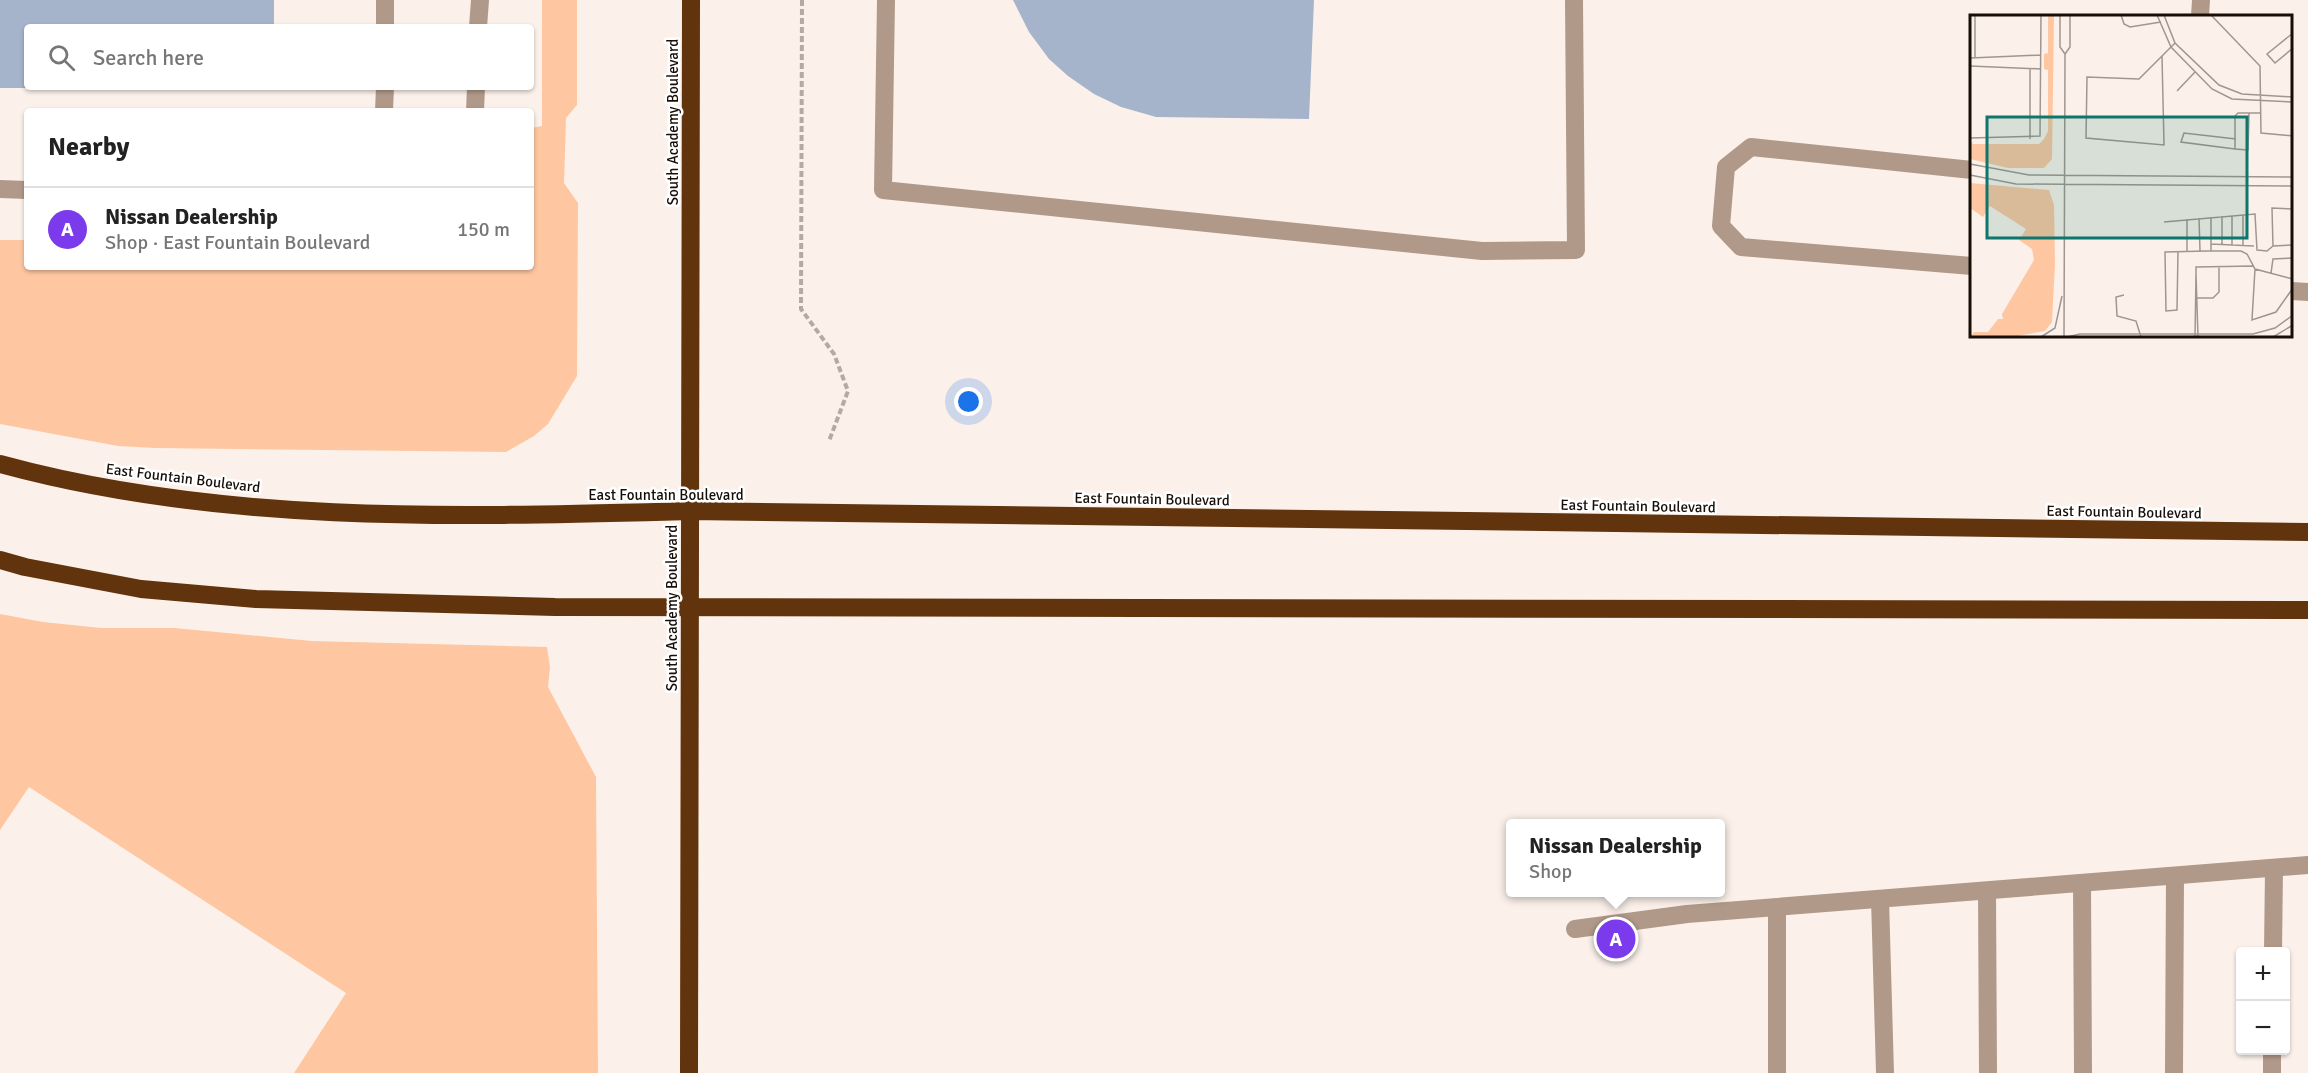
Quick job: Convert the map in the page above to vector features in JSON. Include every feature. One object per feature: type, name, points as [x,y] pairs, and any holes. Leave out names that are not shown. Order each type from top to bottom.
[{"type":"highway","name":"South Academy Boulevard","points":[[689,1073],[691,0]]},
{"type":"highway","name":"East Fountain Boulevard","points":[[0,464],[55,479],[191,500],[373,513],[556,514],[690,511],[2308,532]]},
{"type":"highway","points":[[0,560],[25,567],[141,589],[256,599],[690,608],[2308,610]]},
{"type":"lane","points":[[385,0],[385,24]]},
{"type":"lane","points":[[478,24],[480,0]]},
{"type":"lane","points":[[886,0],[883,190],[1482,251],[1576,249],[1574,0]]},
{"type":"lane","points":[[2200,15],[2201,0]]},
{"type":"lane","points":[[384,108],[385,90]]},
{"type":"lane","points":[[475,108],[476,90]]},
{"type":"lane","points":[[1970,170],[1751,147],[1726,167],[1721,226],[1741,247],[1970,266]]},
{"type":"lane","points":[[0,189],[24,190]]},
{"type":"lane","points":[[2293,291],[2308,292]]},
{"type":"lane","points":[[1575,929],[1687,914],[2308,865]]},
{"type":"lane","points":[[2273,947],[2274,868]]},
{"type":"lane","points":[[2174,1073],[2175,876]]},
{"type":"lane","points":[[2082,884],[2083,1073]]},
{"type":"lane","points":[[1987,891],[1989,1073]]},
{"type":"lane","points":[[1881,900],[1885,1073]]},
{"type":"lane","points":[[1777,907],[1777,1073]]},
{"type":"lane","points":[[2272,1055],[2272,1073]]},
{"type":"path","points":[[802,0],[801,309],[834,354],[848,391],[829,441]]},
{"type":"shaded area","points":[[542,0],[577,0],[577,105],[566,118],[564,183],[578,203],[577,376],[548,424],[534,436],[506,452],[118,446],[0,424],[0,240],[24,240],[24,270],[534,270],[534,127],[542,126]]},
{"type":"shaded area","points":[[0,614],[43,622],[101,628],[174,628],[312,641],[547,647],[550,667],[548,687],[596,777],[598,1073],[294,1073],[346,993],[29,787],[0,830]]},
{"type":"building","points":[[0,0],[274,0],[274,24],[24,24],[24,88],[0,88]]},
{"type":"building","points":[[1013,0],[1314,0],[1309,119],[1156,117],[1121,107],[1094,94],[1049,59],[1029,32]]},
{"type":"place","name":"Nissan Dealership","points":[[1616,939]]}]
